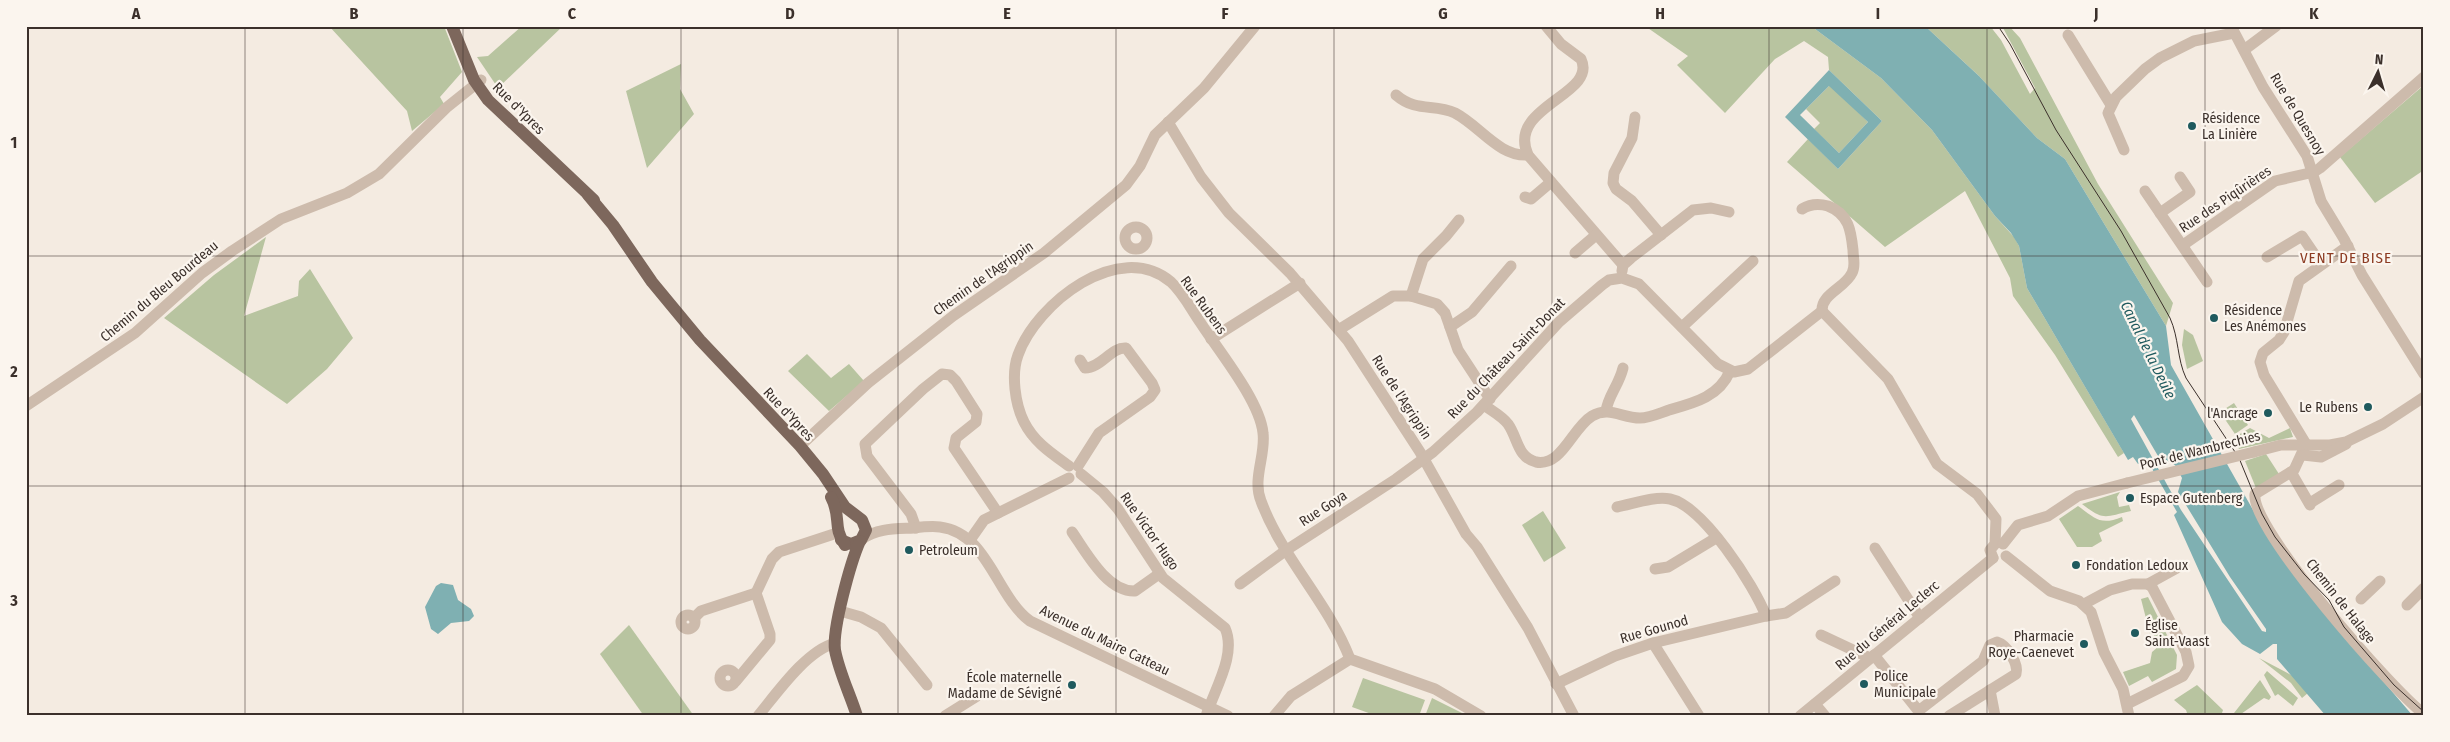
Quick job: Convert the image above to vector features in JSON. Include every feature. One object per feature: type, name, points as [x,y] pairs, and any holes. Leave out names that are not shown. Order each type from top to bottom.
[{"type":"main road","name":"Rue d'Ypres","points":[[452,26],[488,100],[621,225],[684,320],[709,351],[800,446],[845,507],[860,519]]},
{"type":"main road","name":"Rue d'Ypres","points":[[812,461],[834,502],[839,532],[846,548],[848,559],[847,583]]},
{"type":"main road","points":[[847,516],[860,519],[866,530],[861,540],[851,544],[839,532],[847,516]]},
{"type":"main road","name":"Rue d'Ypres","points":[[857,716],[838,659],[835,643],[847,583],[861,540]]},
{"type":"street","name":"Chemin de l'Agrippin","points":[[800,446],[868,383],[953,316],[1044,253],[1126,185],[1140,166],[1155,134],[1204,88],[1255,26]]},
{"type":"street","points":[[1546,26],[1561,44],[1581,59],[1584,69],[1578,82],[1530,122],[1525,140],[1528,155],[1623,265],[1622,278],[1639,284],[1672,320],[1682,327],[1718,364],[1730,371],[1744,371],[1752,367],[1822,312],[1823,302],[1849,278],[1853,270],[1851,228],[1844,218],[1829,206],[1816,204],[1802,209]]},
{"type":"street","points":[[2244,50],[2276,26]]},
{"type":"street","points":[[2124,150],[2108,113],[2110,105],[2141,72],[2165,55],[2200,40],[2233,30]]},
{"type":"street","name":"Rue de Quesnoy","points":[[2233,30],[2263,87],[2307,156],[2314,172],[2321,201],[2348,246],[2362,275],[2424,374]]},
{"type":"street","points":[[2068,35],[2110,105]]},
{"type":"street","points":[[2314,172],[2424,77]]},
{"type":"street","name":"Chemin du Bleu Bourdeau","points":[[26,406],[135,333],[202,273],[232,251],[282,219],[347,193],[373,178],[446,108],[479,82]]},
{"type":"street","points":[[1396,95],[1411,106],[1453,113],[1510,154],[1528,155]]},
{"type":"street","points":[[1635,117],[1632,138],[1614,173],[1613,183],[1616,189],[1628,198],[1661,234]]},
{"type":"street","name":"Rue de l'Agrippin","points":[[1168,122],[1201,177],[1229,213],[1300,283],[1340,330],[1424,459],[1466,534],[1477,547],[1528,628],[1570,714]]},
{"type":"street","name":"Rue des Piqûrières","points":[[2183,245],[2275,181],[2314,172]]},
{"type":"street","name":"Rue des Piqûrières","points":[[2160,213],[2190,192],[2180,177]]},
{"type":"street","points":[[1525,197],[1531,199],[1551,182]]},
{"type":"street","name":"Rue des Piqûrières","points":[[2145,191],[2207,282]]},
{"type":"street","points":[[1623,265],[1693,210],[1711,208],[1729,212]]},
{"type":"street","points":[[1411,296],[1423,259],[1459,220]]},
{"type":"street","points":[[1575,253],[1596,235]]},
{"type":"street","points":[[2267,257],[2302,236],[2321,264]]},
{"type":"street","points":[[2339,485],[2310,504],[2291,472],[2304,450],[2260,364],[2263,353],[2279,340],[2284,332],[2299,281],[2348,246]]},
{"type":"street","points":[[1134,267],[1135,250]]},
{"type":"street","points":[[1682,327],[1753,262]]},
{"type":"street","points":[[1450,327],[1472,312],[1511,266]]},
{"type":"street","name":"Rue Rubens","points":[[1074,471],[1040,444],[1024,421],[1016,394],[1017,357],[1036,325],[1076,287],[1106,271],[1134,267],[1152,271],[1171,282],[1238,378],[1263,429],[1259,496],[1286,551],[1332,624],[1350,659]]},
{"type":"street","name":"Rue du Château Saint-Donat","points":[[1424,459],[1459,430],[1487,402],[1570,311],[1606,282],[1622,278]]},
{"type":"street","points":[[1211,339],[1300,283]]},
{"type":"street","points":[[1340,330],[1386,299],[1402,295],[1431,302],[1441,308],[1458,350],[1487,402],[1509,426],[1522,453],[1539,462],[1556,458],[1585,421],[1596,414],[1606,412],[1640,418],[1690,404],[1716,391],[1723,384],[1730,371]]},
{"type":"street","points":[[1822,312],[1888,379],[1936,464],[1978,494],[1996,519],[2001,548],[2057,595],[2084,604],[2093,615],[2104,652],[2123,689],[2128,710],[2183,676],[2189,666],[2186,652],[2150,585]]},
{"type":"street","points":[[970,540],[981,521],[1074,471],[1099,433],[1150,397],[1155,390],[1152,383],[1126,348],[1119,348],[1093,367],[1085,368],[1080,360]]},
{"type":"street","points":[[1606,412],[1608,401],[1620,382],[1623,368]]},
{"type":"street","points":[[916,528],[911,514],[868,456],[865,444],[923,389],[942,374],[953,378],[977,414],[976,422],[956,438],[954,448],[998,513]]},
{"type":"street","name":"Pont de Wambrechies","points":[[2024,523],[2048,516],[2078,496],[2127,483],[2281,446],[2304,450],[2354,439],[2383,424],[2424,397]]},
{"type":"street","name":"Rue Goya","points":[[1240,584],[1424,459]]},
{"type":"street","name":"Rue Victor Hugo","points":[[1074,471],[1097,486],[1118,509],[1159,574],[1173,588],[1222,625],[1226,631],[1225,662],[1208,711]]},
{"type":"street","name":"Chemin de Halage","points":[[2291,472],[2255,494],[2255,503],[2261,516],[2322,603],[2396,691],[2424,714]]},
{"type":"street","points":[[1617,507],[1655,500],[1674,500],[1691,510],[1716,538],[1752,586],[1766,616]]},
{"type":"street","name":"Avenue du Maire Catteau","points":[[860,519],[887,529]]},
{"type":"street","points":[[1996,519],[2024,523]]},
{"type":"street","points":[[2001,548],[2013,529],[2024,523]]},
{"type":"street","name":"Avenue du Maire Catteau","points":[[861,540],[887,529],[945,528],[957,532],[970,540],[1018,611],[1030,621],[1208,711],[1228,716]]},
{"type":"street","points":[[736,681],[770,640],[770,634],[756,593],[772,559],[779,552],[839,532]]},
{"type":"street","points":[[1072,532],[1102,575],[1126,590],[1135,591],[1159,574]]},
{"type":"street","points":[[1656,569],[1668,567],[1716,538]]},
{"type":"street","points":[[1874,548],[1920,618]]},
{"type":"street","name":"Rue du Général Leclerc","points":[[1800,716],[1993,558],[1999,560],[2001,548]]},
{"type":"street","points":[[2084,604],[2110,590],[2132,584],[2150,585],[2177,568]]},
{"type":"street","points":[[2361,599],[2380,580]]},
{"type":"street","name":"Rue Gounod","points":[[1556,684],[1615,656],[1653,643],[1786,613],[1835,581]]},
{"type":"street","points":[[2406,606],[2424,588]]},
{"type":"street","points":[[694,618],[701,611],[756,593]]},
{"type":"street","points":[[840,611],[861,617],[881,628],[927,685]]},
{"type":"street","points":[[1821,636],[1872,657],[1917,709],[1921,709],[1980,663],[1988,648],[1997,642],[2002,644],[2017,670],[1949,716]]},
{"type":"street","points":[[758,716],[809,659],[820,649],[835,643]]},
{"type":"street","points":[[1653,643],[1699,716]]},
{"type":"street","points":[[1274,716],[1291,696],[1350,659],[1435,689],[1481,716]]},
{"type":"street","points":[[1990,690],[1995,716]]},
{"type":"street","points":[[944,716],[977,696]]},
{"type":"street","points":[[1815,704],[1825,716]]},
{"type":"green space","points":[[329,26],[444,26],[462,72],[440,97],[444,104],[412,131],[407,111]]},
{"type":"green space","points":[[522,26],[563,26],[498,88],[477,57],[488,56]]},
{"type":"green space","points":[[1645,26],[1811,26],[1881,78],[1932,130],[1995,216],[2014,237],[2019,246],[2027,288],[2124,453],[2118,457],[2055,355],[2013,296],[2010,278],[1965,191],[1885,247],[1787,162],[1808,139],[1838,169],[1882,121],[1829,70],[1828,57],[1804,41],[1775,59],[1725,113],[1677,65],[1688,56]]},
{"type":"green space","points":[[1925,26],[1990,26],[2001,40],[2030,94],[2035,88],[2002,26],[2009,26],[2020,38],[2098,184],[2173,303],[2166,326],[2065,159],[2037,138],[1978,75]]},
{"type":"green space","points":[[681,64],[680,89],[694,114],[647,168],[626,91]]},
{"type":"green space","points":[[1830,85],[1868,122],[1839,153],[1814,129],[1820,123],[1806,109]]},
{"type":"green space","points":[[2424,85],[2424,170],[2375,203],[2340,157]]},
{"type":"green space","points":[[266,237],[244,316],[298,296],[299,281],[310,269],[353,338],[327,369],[287,404],[164,318],[214,275]]},
{"type":"green space","points":[[2184,329],[2193,335],[2203,361],[2187,369],[2182,345]]},
{"type":"green space","points":[[807,354],[831,378],[849,364],[864,381],[829,411],[788,371]]},
{"type":"green space","points":[[2234,403],[2248,425],[2235,434],[2220,412]]},
{"type":"green space","points":[[2250,428],[2269,438],[2290,428],[2293,437],[2239,449],[2233,438]]},
{"type":"green space","points":[[2266,454],[2279,474],[2256,488],[2245,461]]},
{"type":"green space","points":[[2120,492],[2117,497],[2119,507],[2129,505],[2131,511],[2105,516],[2095,513],[2082,504]]},
{"type":"green space","points":[[2078,506],[2103,521],[2122,517],[2123,521],[2099,533],[2102,541],[2092,547],[2077,547],[2059,519]]},
{"type":"green space","points":[[1543,511],[1566,548],[1544,562],[1522,525]]},
{"type":"green space","points":[[2148,597],[2177,655],[2176,669],[2152,682],[2148,676],[2129,686],[2123,672],[2150,663],[2152,652],[2158,647],[2154,635],[2150,634],[2141,599]]},
{"type":"green space","points":[[629,625],[694,716],[644,716],[600,654]]},
{"type":"green space","points":[[2259,658],[2293,676],[2308,693],[2302,698],[2291,683]]},
{"type":"green space","points":[[2267,671],[2298,698],[2293,706],[2278,694],[2275,696],[2264,675]]},
{"type":"green space","points":[[1363,678],[1425,700],[1419,716],[1377,716],[1352,707]]},
{"type":"green space","points":[[2260,680],[2271,697],[2269,700],[2264,698],[2238,716],[2234,713]]},
{"type":"green space","points":[[2197,685],[2223,710],[2221,716],[2188,716],[2186,710],[2174,700]]},
{"type":"green space","points":[[1432,698],[1468,716],[1425,716]]},
{"type":"water","name":"Canal de la Deûle","points":[[1811,26],[1925,26],[1979,76],[2037,138],[2065,159],[2166,326],[2171,365],[2257,517],[2318,605],[2413,716],[2326,716],[2277,659],[2277,644],[2273,644],[2260,654],[2242,644],[2222,622],[2174,515],[2177,512],[2147,460],[2138,464],[2133,457],[2128,460],[2027,288],[2019,246],[2011,233],[1995,216],[1932,130],[1881,78]],"holes":[[[2134,415],[2158,456],[2175,465],[2182,478],[2178,492],[2230,577],[2266,629],[2266,632],[2262,631],[2181,510],[2131,419]]]},
{"type":"water","points":[[1829,70],[1882,121],[1838,169],[1785,117]],"holes":[[[1829,86],[1868,122],[1839,153],[1800,115]]]},
{"type":"water","points":[[441,583],[453,585],[458,600],[471,609],[474,616],[469,621],[451,623],[438,634],[431,629],[425,607],[436,586]]},
{"type":"tram line","points":[[1998,26],[2010,44],[2056,130],[2121,231],[2170,318],[2186,378],[2239,458],[2262,514],[2275,537],[2304,574],[2329,600],[2344,627],[2394,685],[2424,712]]},
{"type":"place","name":"Résidence La Linière","points":[[2192,126]]},
{"type":"place","name":"Résidence Les Anémones","points":[[2214,318]]},
{"type":"place","name":"Le Rubens","points":[[2368,407]]},
{"type":"place","name":"l'Ancrage","points":[[2268,413]]},
{"type":"place","name":"Espace Gutenberg","points":[[2130,498]]},
{"type":"place","name":"Petroleum","points":[[909,550]]},
{"type":"place","name":"Fondation Ledoux","points":[[2076,565]]},
{"type":"place","name":"Église Saint-Vaast","points":[[2135,633]]},
{"type":"place","name":"Pharmacie Roye-Caenevet","points":[[2084,644]]},
{"type":"place","name":"Police Municipale","points":[[1864,684]]},
{"type":"place","name":"École maternelle Madame de Sévigné","points":[[1072,685]]},
{"type":"district","name":"VENT DE BISE","points":[[2346,258]]}]
